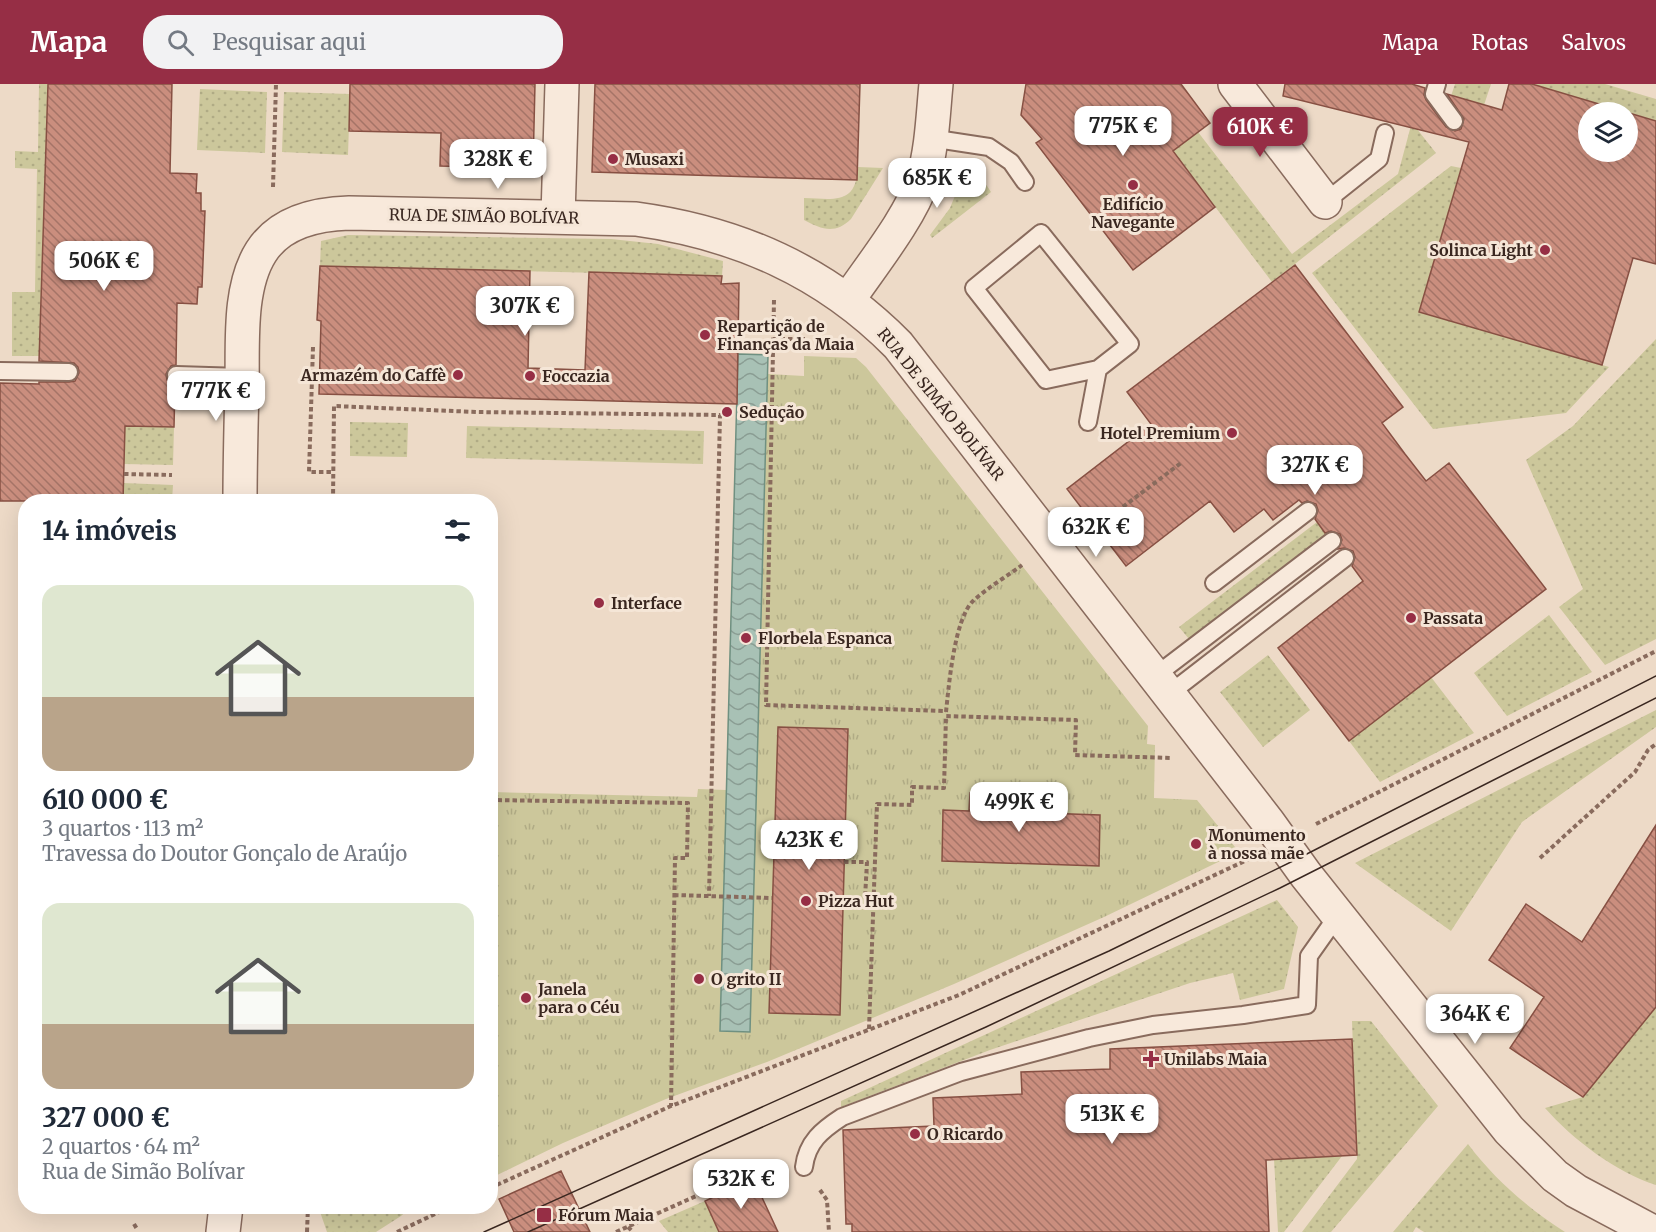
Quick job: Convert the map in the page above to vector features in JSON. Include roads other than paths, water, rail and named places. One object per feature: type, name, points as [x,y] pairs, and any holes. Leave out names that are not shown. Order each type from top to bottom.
[{"type":"street","points":[[558,216],[562,84]]},
{"type":"street","points":[[848,300],[908,210],[919,189],[924,176],[936,84]]},
{"type":"street","points":[[1235,84],[1325,202]]},
{"type":"street","name":"RUA DE SIMÃO BOLÍVAR","points":[[240,494],[242,344],[248,280],[261,252],[272,239],[291,224],[331,214],[636,219],[702,230],[775,258],[848,300],[898,345],[1268,822],[1295,860],[1509,1130],[1555,1176],[1576,1191],[1653,1232]]},
{"type":"street","points":[[223,1232],[225,1214]]},
{"type":"lane","points":[[1437,84],[1434,94],[1454,122]]},
{"type":"lane","points":[[1325,202],[1379,159],[1385,133]]},
{"type":"lane","points":[[930,138],[989,147],[1011,162],[1025,182]]},
{"type":"lane","points":[[1088,422],[1098,369],[1130,344],[1041,233],[974,288],[1046,380],[1098,369]]},
{"type":"lane","points":[[0,370],[69,372]]},
{"type":"lane","points":[[176,375],[242,376]]},
{"type":"lane","points":[[1214,583],[1308,511]]},
{"type":"lane","points":[[1162,685],[1332,541]]},
{"type":"lane","points":[[1162,685],[1345,558]]},
{"type":"lane","points":[[804,1167],[805,1155],[813,1139],[842,1117],[962,1072],[1089,1038],[1153,1025],[1307,1005],[1309,956],[1338,915]]},
{"type":"water","points":[[738,354],[768,355],[750,1032],[720,1031]]},
{"type":"tram line","points":[[484,1232],[1109,951],[1295,860],[1656,676]]},
{"type":"tram line","points":[[528,1232],[986,1027],[1280,888],[1656,698]]},
{"type":"place","name":"Musaxi","points":[[613,159]]},
{"type":"place","name":"Edifício Navegante","points":[[1133,185]]},
{"type":"place","name":"Solinca Light","points":[[1545,250]]},
{"type":"place","name":"Repartição de Finanças da Maia","points":[[705,335]]},
{"type":"place","name":"Armazém do Caffè","points":[[458,375]]},
{"type":"place","name":"Foccazia","points":[[530,376]]},
{"type":"place","name":"Sedução","points":[[727,412]]},
{"type":"place","name":"Hotel Premium","points":[[1232,433]]},
{"type":"place","name":"Interface","points":[[599,603]]},
{"type":"place","name":"Passata","points":[[1411,618]]},
{"type":"place","name":"Florbela Espanca","points":[[746,638]]},
{"type":"place","name":"Monumento à nossa mãe","points":[[1196,844]]},
{"type":"place","name":"Pizza Hut","points":[[806,901]]},
{"type":"place","name":"O grito II","points":[[699,979]]},
{"type":"place","name":"Janela para o Céu","points":[[526,998]]},
{"type":"place","name":"Unilabs Maia","points":[[1151,1059]]},
{"type":"place","name":"O Ricardo","points":[[915,1134]]},
{"type":"place","name":"Fórum Maia","points":[[544,1215]]}]
